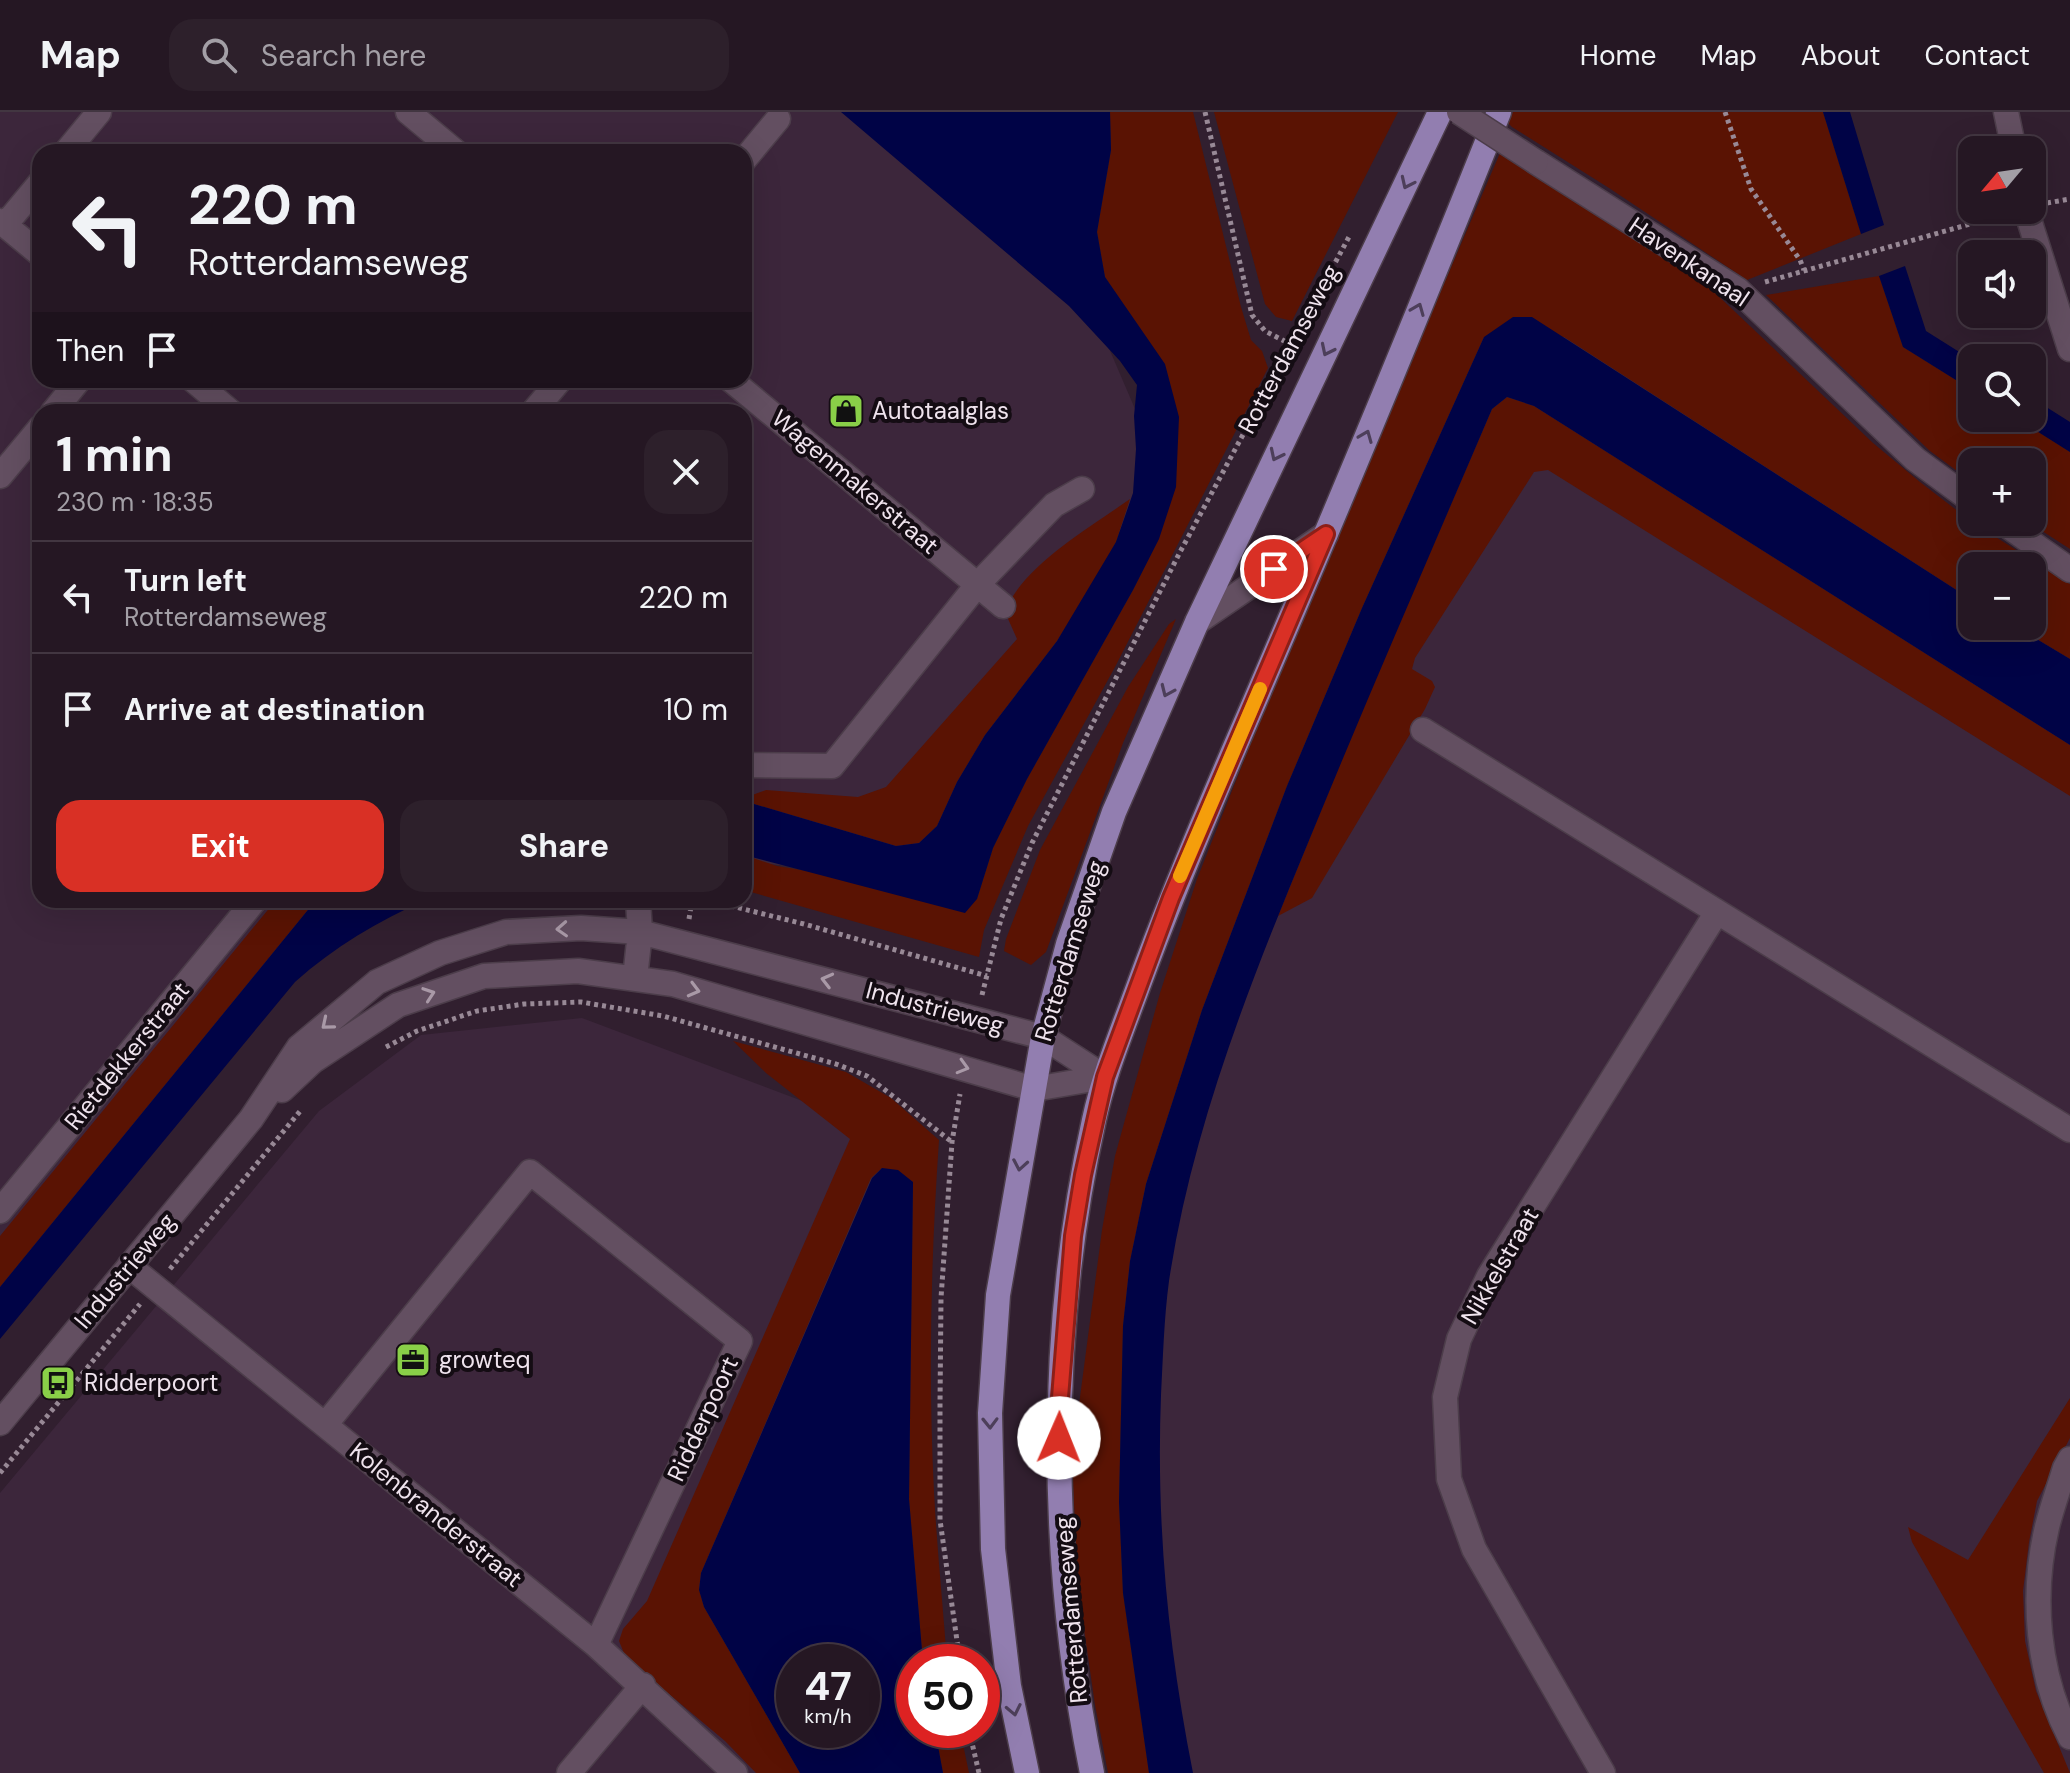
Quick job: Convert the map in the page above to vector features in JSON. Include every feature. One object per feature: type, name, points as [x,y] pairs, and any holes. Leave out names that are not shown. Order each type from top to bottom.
[{"type":"main road","name":"Rotterdamseweg","points":[[1027,1773],[1009,1686],[993,1549],[990,1413],[998,1295],[1043,1037],[1068,944],[1114,812],[1197,622],[1440,112]]},
{"type":"main road","name":"Rotterdamseweg","points":[[1092,1773],[1081,1720],[1061,1549],[1059,1410],[1073,1236],[1105,1077],[1171,898],[1326,534],[1499,112]]},
{"type":"street","points":[[73,144],[99,112]]},
{"type":"street","points":[[408,112],[446,144]]},
{"type":"street","name":"Havenkanaal","points":[[1459,112],[1738,290],[1915,459],[1958,491]]},
{"type":"street","points":[[2006,112],[2011,136]]},
{"type":"street","points":[[752,150],[778,119]]},
{"type":"street","points":[[32,191],[2,223],[32,247]]},
{"type":"street","points":[[2020,224],[2070,349]]},
{"type":"street","points":[[60,404],[72,388]]},
{"type":"street","points":[[202,388],[222,404]]},
{"type":"street","points":[[540,404],[553,388]]},
{"type":"street","name":"Wagenmakerstraat","points":[[741,388],[1003,606]]},
{"type":"street","points":[[0,476],[32,438]]},
{"type":"street","points":[[752,765],[832,766],[978,584],[1054,505],[1082,489]]},
{"type":"street","points":[[1197,622],[1326,534]]},
{"type":"street","points":[[2022,536],[2070,570]]},
{"type":"street","points":[[1423,730],[2070,1130]]},
{"type":"street","name":"Rietdekkerstraat","points":[[0,1211],[248,908]]},
{"type":"street","points":[[635,978],[640,932],[638,908]]},
{"type":"street","name":"Nikkelstraat","points":[[1603,1773],[1474,1549],[1449,1479],[1445,1397],[1459,1339],[1489,1276],[1717,912]]},
{"type":"street","name":"Industrieweg","points":[[0,1423],[251,1119],[299,1047],[377,982],[440,953],[506,932],[581,928],[640,932],[1043,1037],[1105,1077]]},
{"type":"street","name":"Industrieweg","points":[[251,1119],[313,1061],[398,1005],[484,976],[578,971],[673,984],[1034,1089],[1105,1077]]},
{"type":"street","name":"Ridderpoort","points":[[325,1425],[530,1172],[740,1341],[596,1645]]},
{"type":"street","name":"Kolenbranderstraat","points":[[129,1266],[596,1645],[643,1685],[735,1773]]},
{"type":"street","points":[[2070,1459],[2046,1529],[2038,1595],[2043,1658],[2060,1719],[2070,1737]]},
{"type":"street","points":[[569,1773],[643,1685]]},
{"type":"path","points":[[1205,112],[1252,315],[1265,331],[1292,345]]},
{"type":"path","points":[[1725,112],[1751,189],[1804,270]]},
{"type":"path","name":"Rotterdamseweg","points":[[987,976],[1001,919],[1032,843],[1179,554],[1357,221]]},
{"type":"path","points":[[1738,290],[1971,224]]},
{"type":"path","name":"Industrieweg","points":[[739,908],[987,976]]},
{"type":"path","points":[[375,1053],[417,1031],[477,1011],[524,1004],[581,1002],[663,1016],[846,1068],[867,1076],[952,1142],[941,1298],[940,1520],[957,1644]]},
{"type":"path","points":[[973,1748],[979,1773]]},
{"type":"shaded area","points":[[0,112],[853,112],[1080,281],[1157,460],[938,879],[752,863],[752,404],[32,404],[32,908],[311,908],[0,1293]]},
{"type":"shaded area","points":[[841,112],[1110,112],[1111,150],[1097,232],[1105,277],[1165,364],[1179,417],[1176,487],[1159,539],[1027,779],[993,848],[977,899],[965,913],[752,857],[752,803],[896,846],[919,843],[937,826],[957,782],[985,735],[1057,641],[1116,542],[1133,493],[1137,385],[1120,361],[1069,306]]},
{"type":"shaded area","points":[[1110,112],[1193,112],[1241,307],[1251,340],[1262,351],[1268,368],[1115,667],[1028,826],[984,930],[979,957],[752,892],[752,858],[777,866],[977,899],[993,848],[1027,779],[1159,538],[1131,318],[1105,277],[1097,232],[1111,150]]},
{"type":"shaded area","points":[[1214,112],[1398,112],[1292,321],[1276,317],[1265,304]]},
{"type":"shaded area","points":[[1513,112],[1823,112],[1861,234],[1747,280],[1512,127],[1508,123]]},
{"type":"shaded area","points":[[1823,112],[1850,112],[1884,225],[1861,234]]},
{"type":"shaded area","points":[[1500,153],[1662,253],[1711,289],[1873,443],[1958,511],[1958,536],[1994,536],[2019,552],[1958,552],[1958,591],[1564,337],[1484,337],[1362,608],[1287,786],[1202,1010],[1146,1184],[1130,1261],[1123,1326],[1119,1502],[1123,1593],[1149,1773],[1108,1773],[1082,1615],[1072,1458],[1102,1230],[1115,1156],[1160,993],[1197,879],[1295,632]]},
{"type":"shaded area","points":[[1905,266],[1926,331],[1958,351],[1958,381],[1903,347],[1879,276]]},
{"type":"shaded area","points":[[1879,276],[1903,347],[1958,381],[1958,432],[2038,432],[2070,452],[2070,549],[2046,534],[2046,448],[1958,448],[1958,472],[1930,451],[1766,295]]},
{"type":"shaded area","points":[[1486,290],[1574,304],[1958,523],[1958,536],[1981,536],[2009,552],[1958,552],[1958,640],[2046,640],[2046,573],[2070,587],[2070,1773],[1166,1773],[1116,1212]]},
{"type":"shaded area","points":[[1513,317],[1532,317],[1958,591],[1958,640],[2038,640],[2070,659],[2070,745],[1534,406],[1507,397],[1492,409],[1266,946],[1226,1055],[1192,1167],[1167,1295],[1160,1491],[1171,1632],[1193,1773],[1149,1773],[1123,1593],[1119,1502],[1123,1326],[1130,1261],[1146,1184],[1202,1010],[1287,786],[1362,608],[1484,337]]},
{"type":"shaded area","points":[[1507,397],[1534,406],[2070,745],[2070,796],[1548,470],[1534,472],[1415,658],[1412,669],[1432,681],[1435,687],[1425,709],[1312,898],[1278,916],[1362,710],[1492,409]]},
{"type":"shaded area","points":[[2046,407],[2070,422],[2070,452],[2038,432],[2046,432]]},
{"type":"shaded area","points":[[1130,499],[1116,542],[1093,584],[1057,641],[985,735],[957,782],[937,826],[919,843],[896,846],[752,803],[752,795],[766,790],[858,797],[886,787],[1017,639],[1005,612],[1026,579],[1078,535]]},
{"type":"shaded area","points":[[2046,569],[2070,584],[2070,659],[2038,640],[2046,640]]},
{"type":"shaded area","points":[[1176,619],[1123,743],[1046,952],[1031,965],[1004,951],[1040,850],[1128,687],[1169,624]]},
{"type":"shaded area","points":[[269,908],[309,908],[0,1287],[0,1236]]},
{"type":"shaded area","points":[[309,908],[410,908],[357,936],[295,982],[0,1339],[0,1287]]},
{"type":"shaded area","points":[[582,1018],[895,1136],[702,1577],[776,1715],[776,1748],[794,1748],[807,1773],[0,1773],[0,1493],[319,1111],[421,1035]]},
{"type":"shaded area","points":[[733,1041],[846,1072],[891,1098],[939,1140],[932,1272],[931,1404],[935,1513],[946,1644],[921,1644],[909,1499],[913,1182],[882,1168],[871,1178],[701,1573],[699,1589],[704,1607],[776,1732],[776,1748],[786,1748],[800,1773],[756,1773],[725,1741],[626,1658],[619,1641],[623,1629],[647,1601],[850,1139],[766,1073]]},
{"type":"shaded area","points":[[882,1168],[898,1170],[913,1182],[909,1499],[921,1644],[896,1644],[896,1748],[938,1748],[943,1773],[800,1773],[786,1748],[880,1748],[880,1644],[776,1644],[776,1732],[704,1607],[699,1590],[701,1573],[872,1178]]},
{"type":"shaded area","points":[[2070,1398],[2070,1438],[2037,1501],[2023,1591],[2025,1641],[2036,1691],[2070,1773],[2044,1773],[1912,1542],[1908,1527],[1968,1560]]},
{"type":"shaded area","points":[[938,1748],[964,1748],[969,1773],[943,1773]]},
{"type":"slow traffic","points":[[1180,876],[1260,689]]},
{"type":"place","name":"Autotaalglas","points":[[846,411]]},
{"type":"place","name":"growteq","points":[[413,1360]]},
{"type":"place","name":"Ridderpoort","points":[[58,1383]]},
{"type":"route","points":[[1059,1438],[1073,1236],[1105,1077],[1171,898],[1326,534],[1274,569]]}]
